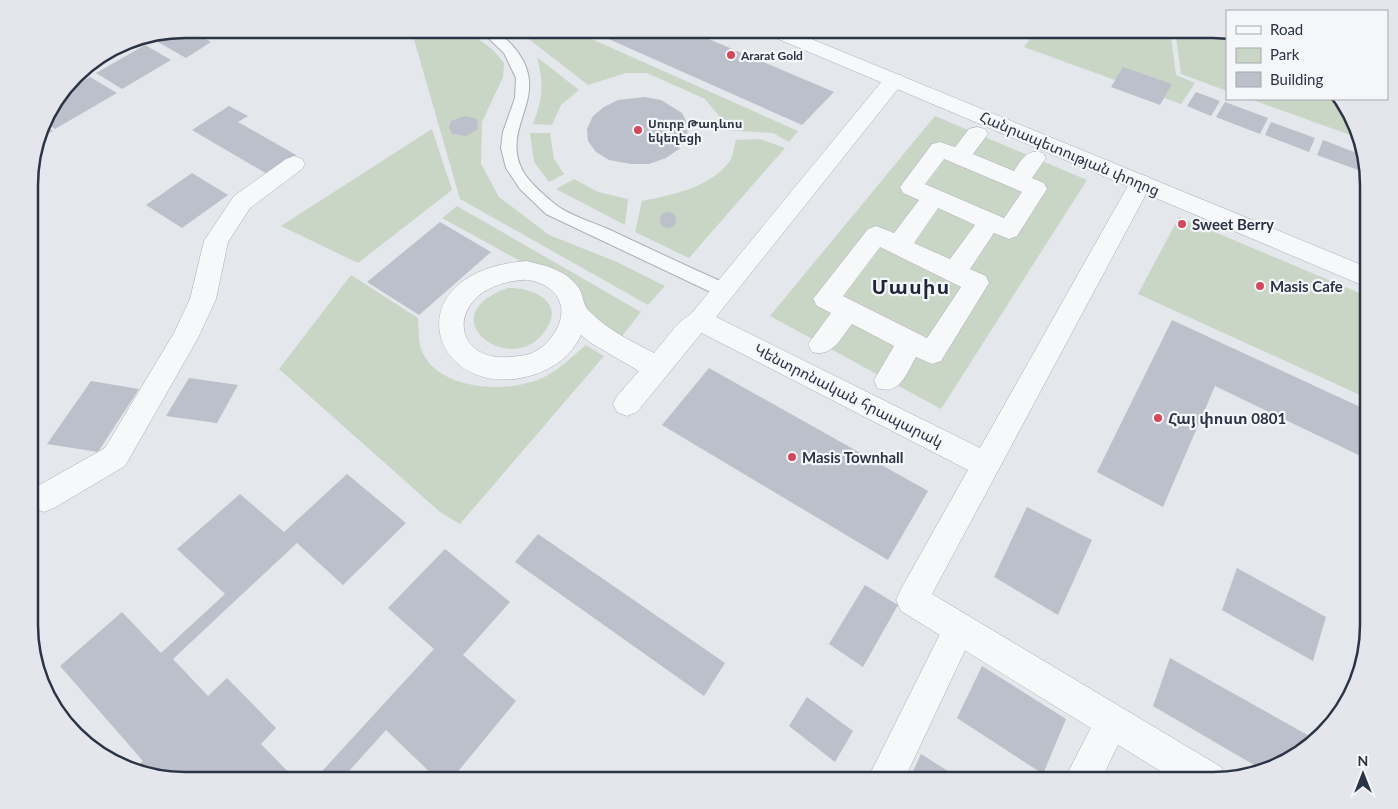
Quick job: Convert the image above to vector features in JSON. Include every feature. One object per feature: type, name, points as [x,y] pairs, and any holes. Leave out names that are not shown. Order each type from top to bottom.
[{"type":"street","name":"Հանրապետության փողոց","points":[[790,37],[1360,274]]},
{"type":"street","points":[[627,404],[699,320],[894,80]]},
{"type":"street","points":[[960,156],[977,134]]},
{"type":"street","points":[[940,149],[1018,181],[1036,189],[1009,230],[911,187],[940,149]]},
{"type":"street","points":[[1018,181],[1035,158]]},
{"type":"street","points":[[37,500],[115,457],[186,338],[203,299],[216,240],[242,202],[294,164]]},
{"type":"street","points":[[1141,183],[912,600],[1193,771]]},
{"type":"street","points":[[899,246],[934,197]]},
{"type":"street","points":[[954,272],[990,221]]},
{"type":"street","points":[[876,235],[899,246],[977,283],[932,353],[912,341],[826,299],[876,235]]},
{"type":"street","points":[[575,314],[571,331],[560,347],[542,360],[521,367],[500,369],[479,365],[462,354],[452,339],[450,321],[456,304],[468,289],[485,278],[506,271],[527,270],[546,275],[562,284],[572,298],[575,314],[600,336],[657,368]]},
{"type":"street","points":[[821,344],[849,310]]},
{"type":"street","name":"Կենտրոնական հրապարակ","points":[[699,320],[987,466]]},
{"type":"street","points":[[887,380],[912,341]]},
{"type":"street","points":[[889,771],[959,629]]},
{"type":"street","points":[[1087,771],[1112,722]]},
{"type":"lane","points":[[494,37],[511,53],[520,68],[524,82],[522,98],[511,126],[509,146],[514,168],[530,190],[552,210],[723,290]]},
{"type":"green space","points":[[413,37],[476,37],[493,50],[504,63],[503,77],[482,122],[481,164],[499,197],[549,235],[617,262],[665,286],[648,305],[460,199]]},
{"type":"green space","points":[[526,37],[587,37],[798,131],[789,142],[773,133],[724,130],[720,117],[705,99],[647,73],[626,73],[588,85]]},
{"type":"green space","points":[[1032,37],[1171,37],[1176,75],[1195,83],[1181,104],[1024,47]]},
{"type":"green space","points":[[1176,37],[1226,38],[1226,91],[1181,74]]},
{"type":"green space","points":[[537,57],[579,90],[561,105],[552,125],[533,124],[541,99],[541,76]]},
{"type":"green space","points":[[1253,100],[1334,100],[1352,136]]},
{"type":"green space","points":[[935,116],[1087,180],[941,409],[770,316]]},
{"type":"green space","points":[[432,129],[452,190],[358,263],[281,226]]},
{"type":"green space","points":[[530,133],[550,133],[554,159],[564,174],[549,182],[534,162]]},
{"type":"green space","points":[[760,139],[785,148],[689,258],[635,232],[642,201],[677,193],[701,184],[721,171],[729,162],[736,140]]},
{"type":"green space","points":[[574,179],[598,192],[628,199],[625,225],[556,189]]},
{"type":"green space","points":[[457,206],[641,312],[622,336],[610,335],[531,267],[442,218]]},
{"type":"green space","points":[[1179,217],[1360,293],[1360,395],[1138,294]]},
{"type":"green space","points":[[351,275],[418,318],[421,349],[430,364],[443,374],[460,382],[498,387],[535,381],[555,371],[586,345],[604,356],[460,524],[440,512],[279,369]]},
{"type":"green space","points":[[508,288],[534,292],[542,296],[551,309],[548,326],[534,342],[517,349],[500,347],[485,340],[476,328],[474,314],[484,300]]},
{"type":"building","points":[[184,37],[201,37],[211,42],[186,58],[156,41]]},
{"type":"building","points":[[604,37],[704,37],[834,92],[802,125]]},
{"type":"building","points":[[145,45],[171,60],[122,89],[96,73]]},
{"type":"building","points":[[1123,67],[1172,84],[1160,105],[1111,87]]},
{"type":"building","points":[[90,77],[117,93],[55,129],[50,126],[57,111],[78,84]]},
{"type":"building","points":[[1196,92],[1220,101],[1211,116],[1187,106]]},
{"type":"building","points":[[645,97],[661,100],[682,113],[688,125],[687,137],[679,149],[666,158],[649,164],[631,164],[609,160],[596,152],[588,141],[587,129],[593,116],[604,107],[618,100]]},
{"type":"building","points":[[1225,102],[1268,118],[1260,134],[1216,117]]},
{"type":"building","points":[[229,106],[248,116],[238,122],[296,155],[269,175],[192,130]]},
{"type":"building","points":[[465,116],[477,119],[478,129],[466,136],[452,134],[449,128],[451,121]]},
{"type":"building","points":[[1271,122],[1315,138],[1309,152],[1265,135]]},
{"type":"building","points":[[49,128],[53,131],[46,135]]},
{"type":"building","points":[[1323,140],[1357,153],[1360,171],[1317,155]]},
{"type":"building","points":[[192,173],[228,195],[182,228],[146,205]]},
{"type":"building","points":[[668,212],[674,214],[676,220],[674,226],[668,228],[662,226],[660,220],[662,214]]},
{"type":"building","points":[[440,222],[491,252],[419,315],[367,282]]},
{"type":"building","points":[[1172,320],[1360,407],[1360,456],[1215,386],[1163,507],[1097,472]]},
{"type":"building","points":[[709,368],[928,491],[888,560],[662,425]]},
{"type":"building","points":[[189,378],[238,385],[217,423],[166,416]]},
{"type":"building","points":[[91,381],[139,389],[98,452],[47,444]]},
{"type":"building","points":[[347,474],[406,523],[343,585],[297,543],[173,659],[208,696],[227,678],[276,728],[261,744],[288,772],[184,772],[140,764],[143,761],[60,666],[122,612],[161,653],[225,594],[177,549],[240,494],[284,532]]},
{"type":"building","points":[[1027,507],[1092,540],[1058,615],[994,577]]},
{"type":"building","points":[[538,534],[725,663],[704,696],[515,562]]},
{"type":"building","points":[[445,549],[510,602],[463,655],[516,701],[458,772],[429,772],[386,730],[348,772],[321,772],[434,649],[388,608]]},
{"type":"building","points":[[1237,568],[1326,617],[1313,661],[1222,610]]},
{"type":"building","points":[[865,585],[898,605],[863,667],[829,644]]},
{"type":"building","points":[[1170,658],[1309,736],[1279,756],[1255,766],[1153,706]]},
{"type":"building","points":[[982,666],[1066,719],[1044,771],[1039,771],[957,718]]},
{"type":"building","points":[[807,697],[853,731],[835,762],[789,726]]},
{"type":"building","points":[[921,754],[948,771],[913,771]]},
{"type":"place","name":"Ararat Gold","points":[[731,55]]},
{"type":"place","name":"Սուրբ Թադևոս եկեղեցի","points":[[638,130]]},
{"type":"place","name":"Sweet Berry","points":[[1182,224]]},
{"type":"place","name":"Masis Cafe","points":[[1260,286]]},
{"type":"place","name":"Հայ փոստ 0801","points":[[1158,418]]},
{"type":"place","name":"Masis Townhall","points":[[792,457]]},
{"type":"district","name":"Մասիս","points":[[911,286]]}]
